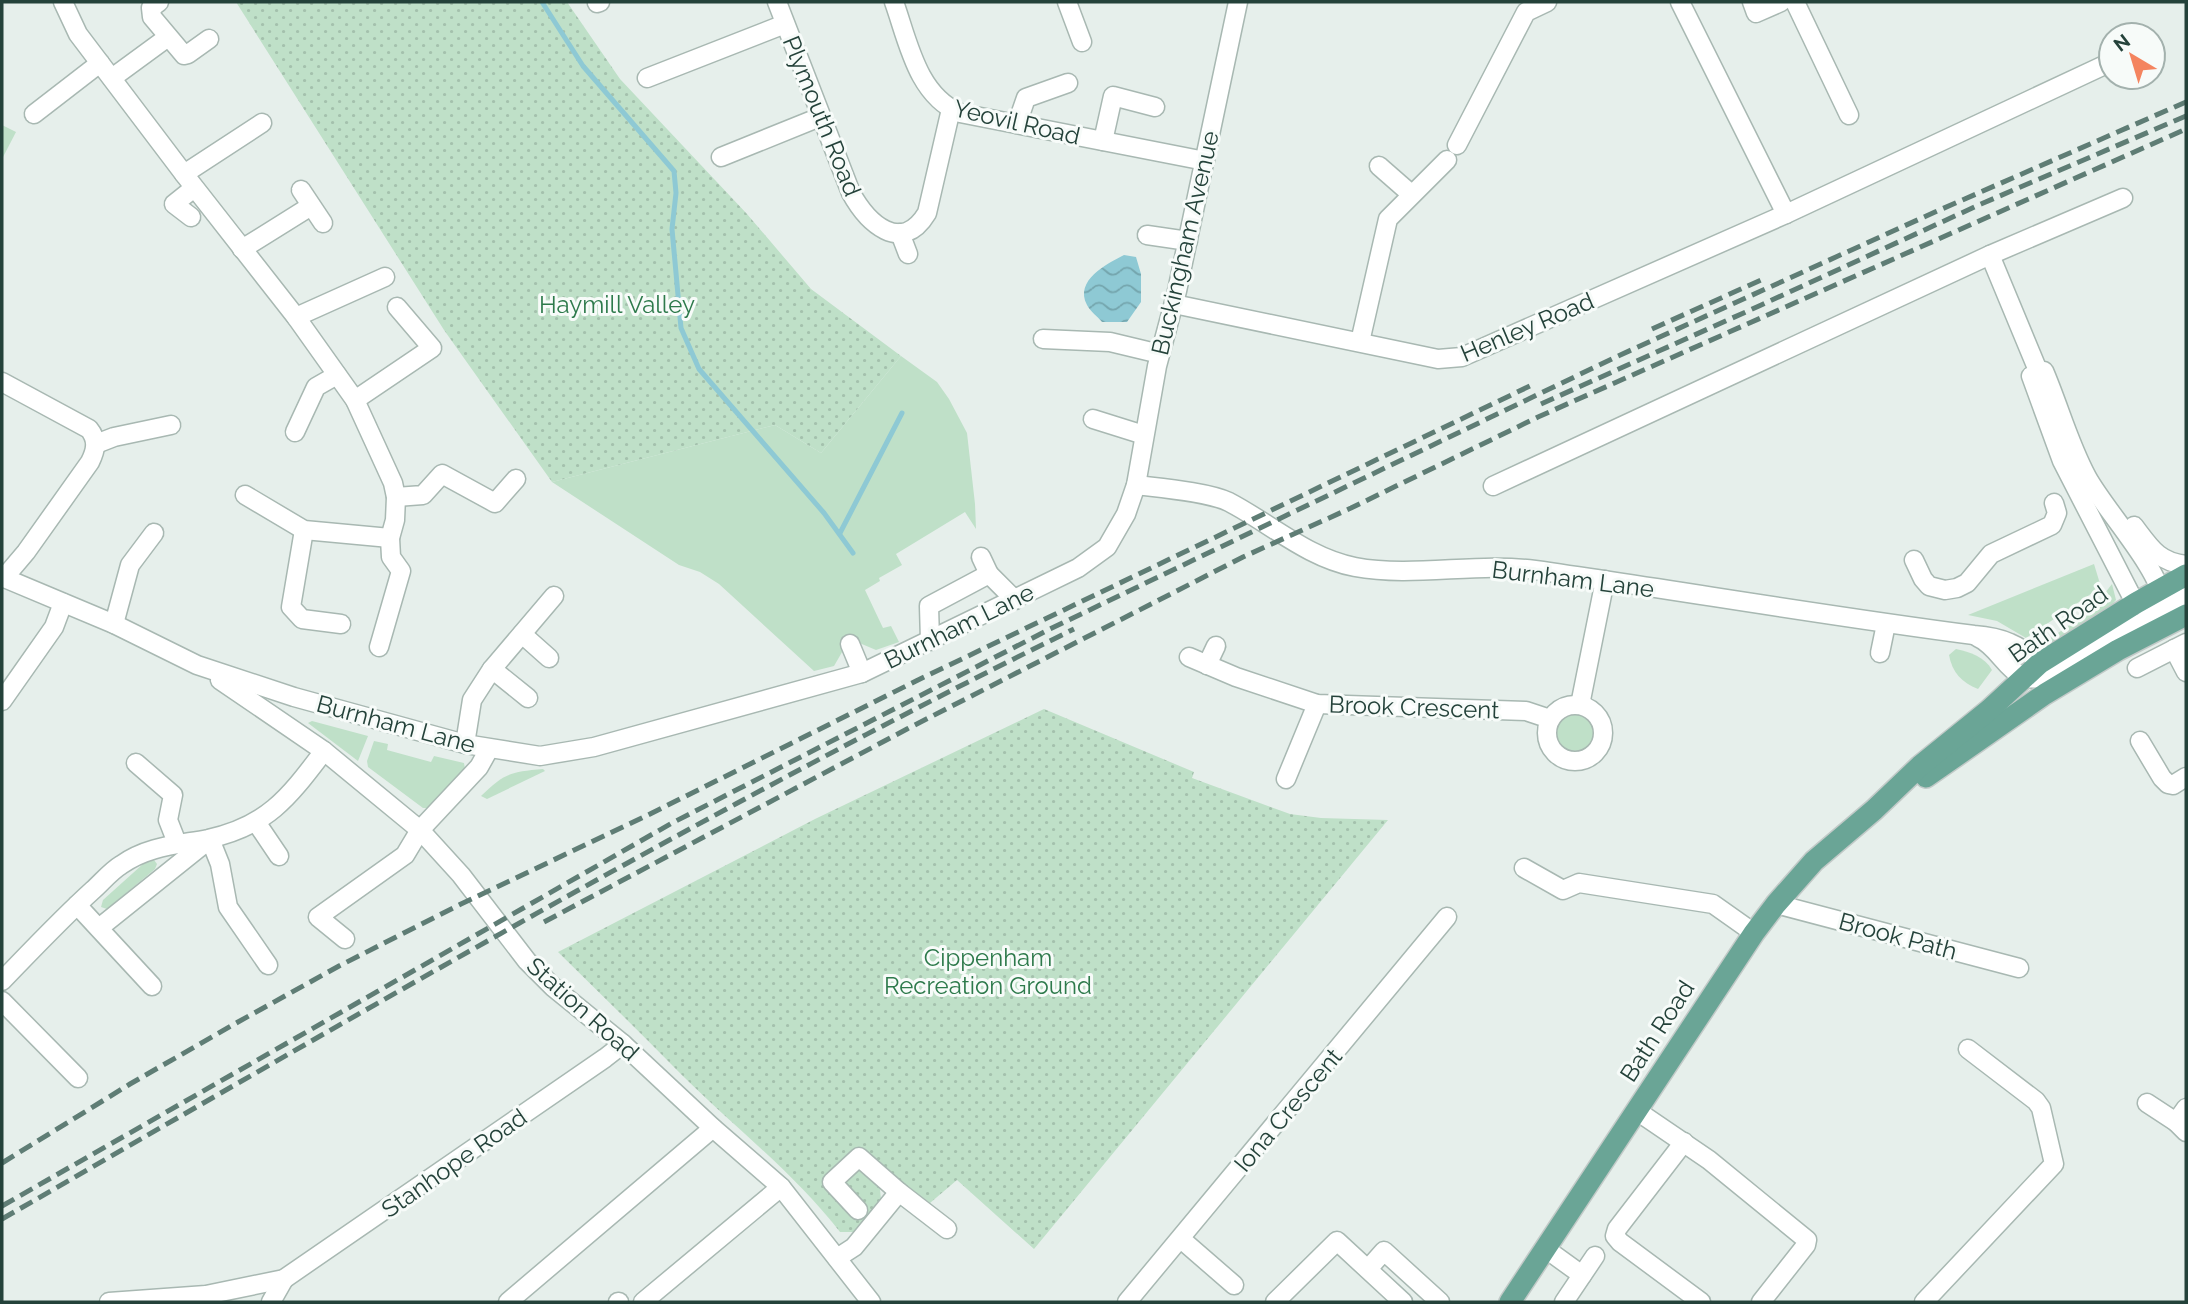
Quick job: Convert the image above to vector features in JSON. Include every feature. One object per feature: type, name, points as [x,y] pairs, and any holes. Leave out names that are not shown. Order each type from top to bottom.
[{"type":"main road","name":"Bath Road","points":[[2176,621],[2186,575]]},
{"type":"main road","name":"Bath Road","points":[[1510,1302],[1754,933],[1814,862],[1920,766],[2004,696],[2033,667],[2136,603],[2176,621]]},
{"type":"main road","name":"Bath Road","points":[[1874,810],[2097,662],[2176,621]]},
{"type":"street","points":[[63,2],[78,34],[296,317],[355,400],[397,497],[390,538],[391,557],[401,571],[379,647]]},
{"type":"street","points":[[159,2],[151,8],[150,13],[184,55],[209,39]]},
{"type":"street","name":"Plymouth Road","points":[[777,2],[850,193],[864,215],[882,230],[900,233]]},
{"type":"street","name":"Yeovil Road","points":[[894,2],[923,79],[935,97],[951,109],[960,113],[1205,161]]},
{"type":"street","points":[[1067,2],[1082,42]]},
{"type":"street","name":"Buckingham Avenue","points":[[1136,485],[1160,354],[1188,241],[1238,2]]},
{"type":"street","points":[[1457,145],[1526,12],[1547,2]]},
{"type":"street","points":[[1680,2],[1786,214]]},
{"type":"street","points":[[1752,2],[1756,13],[1781,2]]},
{"type":"street","points":[[1795,2],[1849,115]]},
{"type":"street","points":[[647,78],[785,24]]},
{"type":"street","points":[[112,78],[168,37]]},
{"type":"street","points":[[34,114],[100,63]]},
{"type":"street","name":"Henley Road","points":[[1174,303],[1438,359],[1462,358],[1786,214],[2097,69]]},
{"type":"street","points":[[1017,124],[1026,98],[1069,83]]},
{"type":"street","points":[[1103,141],[1112,96],[1156,107]]},
{"type":"street","points":[[908,254],[900,233],[916,226],[926,213],[951,109]]},
{"type":"street","points":[[721,157],[820,117]]},
{"type":"street","points":[[191,217],[174,204],[189,181],[262,124]]},
{"type":"street","points":[[1360,342],[1388,219],[1447,160]]},
{"type":"street","points":[[1379,166],[1411,194]]},
{"type":"street","points":[[300,190],[323,223]]},
{"type":"street","points":[[1493,486],[1990,255],[2123,198]]},
{"type":"street","points":[[242,249],[311,206]]},
{"type":"street","points":[[1147,235],[1188,241]]},
{"type":"street","points":[[1990,255],[2038,373],[2080,462],[2096,492],[2143,559],[2176,621],[2186,672]]},
{"type":"street","points":[[296,317],[385,277]]},
{"type":"street","points":[[355,400],[432,348],[397,307]]},
{"type":"street","points":[[1043,339],[1110,342],[1160,354]]},
{"type":"street","points":[[2038,373],[2062,461],[2136,603]]},
{"type":"street","points":[[295,432],[316,387],[337,375]]},
{"type":"street","points":[[2,382],[89,429],[95,436],[96,444],[90,462],[26,552],[3,578]]},
{"type":"street","points":[[1093,419],[1144,435]]},
{"type":"street","points":[[96,444],[114,437],[171,425]]},
{"type":"street","points":[[2080,462],[2158,556],[2186,565]]},
{"type":"street","points":[[397,497],[423,495],[442,474],[495,503],[516,480]]},
{"type":"street","name":"Burnham Lane","points":[[3,578],[114,624],[197,665],[294,697],[465,744],[540,756],[594,747],[862,673],[1078,568],[1107,547],[1126,514],[1136,485],[1227,501],[1300,545],[1337,563],[1357,568],[1519,568],[1605,580],[1886,624],[1971,634],[2007,642],[2033,667]]},
{"type":"street","points":[[245,495],[304,530],[390,538]]},
{"type":"street","points":[[1914,560],[1929,586],[1945,590],[1957,588],[1967,583],[1991,554],[2052,525],[2056,513],[2054,503]]},
{"type":"street","points":[[304,530],[291,607],[302,620],[341,624]]},
{"type":"street","points":[[114,624],[130,565],[154,533]]},
{"type":"street","points":[[981,557],[989,574],[1015,600]]},
{"type":"street","points":[[930,641],[929,606],[989,574]]},
{"type":"street","points":[[1580,705],[1605,580]]},
{"type":"street","points":[[2107,621],[2122,605],[2124,580]]},
{"type":"street","points":[[465,744],[472,700],[492,669],[554,596]]},
{"type":"street","points":[[2137,668],[2176,621],[2186,597]]},
{"type":"street","points":[[2,701],[54,627],[62,603]]},
{"type":"street","points":[[2007,664],[2033,667],[2047,675],[2140,623],[2176,621]]},
{"type":"street","points":[[1880,653],[1886,624]]},
{"type":"street","points":[[522,634],[549,658]]},
{"type":"street","points":[[1971,634],[1992,646],[2007,664],[2010,684],[2004,696]]},
{"type":"street","points":[[850,644],[862,673]]},
{"type":"street","points":[[1207,665],[1216,646]]},
{"type":"street","points":[[1189,657],[1236,677],[1317,704]]},
{"type":"street","name":"Station Road","points":[[197,665],[288,724],[420,830],[461,875],[527,961],[553,988],[623,1044],[781,1187],[871,1302]]},
{"type":"street","points":[[2019,712],[2026,701],[2033,667]]},
{"type":"street","points":[[492,669],[528,698]]},
{"type":"street","points":[[288,724],[294,697]]},
{"type":"street","name":"Brook Crescent","points":[[1286,779],[1317,704],[1526,711],[1550,719]]},
{"type":"street","points":[[1569,705],[1580,705],[1590,709],[1598,717],[1602,738],[1591,756],[1570,761],[1552,750],[1547,740],[1547,729],[1550,719],[1558,710],[1569,705]]},
{"type":"street","points":[[2140,741],[2165,782],[2176,784],[2186,777]]},
{"type":"street","points":[[345,939],[318,917],[405,855],[420,830],[479,767],[489,749]]},
{"type":"street","points":[[2,981],[121,865],[151,849],[209,839],[256,822],[293,792],[324,751]]},
{"type":"street","points":[[136,763],[173,795],[168,820],[177,843]]},
{"type":"street","points":[[256,822],[279,856]]},
{"type":"street","points":[[99,928],[209,839]]},
{"type":"street","points":[[209,839],[220,864],[228,907],[268,965]]},
{"type":"street","points":[[1524,868],[1563,890],[1579,883],[1713,904],[1754,933]]},
{"type":"street","name":"Brook Path","points":[[1776,904],[2019,968]]},
{"type":"street","points":[[77,905],[152,986]]},
{"type":"street","name":"Iona Crescent","points":[[1127,1302],[1447,917]]},
{"type":"street","points":[[2,1001],[78,1078]]},
{"type":"street","name":"Stanhope Road","points":[[109,1302],[206,1295],[284,1279],[623,1044]]},
{"type":"street","points":[[1924,1302],[2046,1165],[2041,1108],[2036,1101],[1968,1049]]},
{"type":"street","points":[[2147,1103],[2183,1120]]},
{"type":"street","points":[[1637,1111],[1684,1142],[1807,1240],[1806,1245],[1761,1302]]},
{"type":"street","points":[[508,1302],[713,1128]]},
{"type":"street","points":[[1684,1142],[1617,1229],[1615,1236],[1701,1302]]},
{"type":"street","points":[[858,1210],[832,1182],[859,1157],[947,1229]]},
{"type":"street","points":[[643,1302],[781,1187]]},
{"type":"street","points":[[837,1258],[854,1247],[899,1192]]},
{"type":"street","points":[[1181,1239],[1234,1285]]},
{"type":"street","points":[[1275,1302],[1337,1241],[1403,1302]]},
{"type":"street","points":[[1546,1249],[1583,1275]]},
{"type":"street","points":[[1368,1269],[1384,1251],[1440,1302]]},
{"type":"street","points":[[1564,1302],[1595,1256]]},
{"type":"street","name":"Stanhope Road","points":[[271,1302],[284,1279]]},
{"type":"green space","name":"Haymill Valley","points":[[236,2],[567,2],[620,79],[747,214],[811,289],[901,356],[821,453],[775,425],[552,482],[444,330]]},
{"type":"green space","points":[[2,125],[16,132],[2,159]]},
{"type":"green space","points":[[901,356],[937,382],[967,433],[976,529],[965,512],[896,554],[902,565],[879,578],[880,581],[865,590],[883,628],[891,626],[899,642],[876,650],[857,642],[845,647],[834,666],[814,671],[719,584],[700,572],[679,565],[552,482],[775,425],[821,453]]},
{"type":"green space","points":[[2094,564],[2101,587],[2026,638],[1997,621],[1968,615]]},
{"type":"green space","points":[[2112,584],[2116,600],[2106,611],[2044,649],[2037,647],[2091,611]]},
{"type":"green space","points":[[1956,649],[1977,656],[1992,670],[1978,689],[1967,684],[1955,672],[1949,655]]},
{"type":"green space","name":"Cippenham Recreation Ground","points":[[1044,709],[1194,772],[1192,778],[1290,814],[1388,820],[1034,1249],[957,1180],[930,1203],[889,1173],[879,1181],[881,1199],[854,1232],[840,1232],[779,1165],[691,1084],[558,952],[815,819]]},
{"type":"green space","points":[[1575,714],[1588,720],[1594,733],[1588,746],[1575,752],[1562,746],[1556,733],[1562,720]]},
{"type":"green space","points":[[312,721],[368,736],[358,761],[308,723]]},
{"type":"green space","points":[[374,741],[388,744],[387,750],[431,762],[434,756],[464,763],[465,769],[431,808],[423,808],[368,767],[367,761]]},
{"type":"green space","points":[[543,769],[545,771],[487,799],[481,796],[496,782],[509,775]]},
{"type":"green space","points":[[154,860],[157,864],[155,869],[107,909],[101,907],[103,900],[143,864]]},
{"type":"water","points":[[1124,255],[1136,257],[1141,274],[1141,302],[1127,322],[1102,322],[1087,305],[1085,288],[1094,274]]},
{"type":"waterway","points":[[542,2],[583,66],[674,171],[676,193],[672,229],[681,328],[699,369],[824,513],[853,553]]},
{"type":"waterway","points":[[840,533],[902,413]]},
{"type":"railway","points":[[2,1206],[672,823],[1050,629],[1618,356],[2186,102]]},
{"type":"railway","points":[[1541,404],[1981,204],[2186,116]]},
{"type":"railway","points":[[544,922],[907,729],[1243,557],[1538,417],[2186,129]]},
{"type":"railway","points":[[1652,329],[1761,280]]},
{"type":"railway","points":[[2,1163],[130,1084],[339,966],[916,681],[1532,385]]},
{"type":"railway","points":[[2,1219],[667,841],[1074,629]]}]
